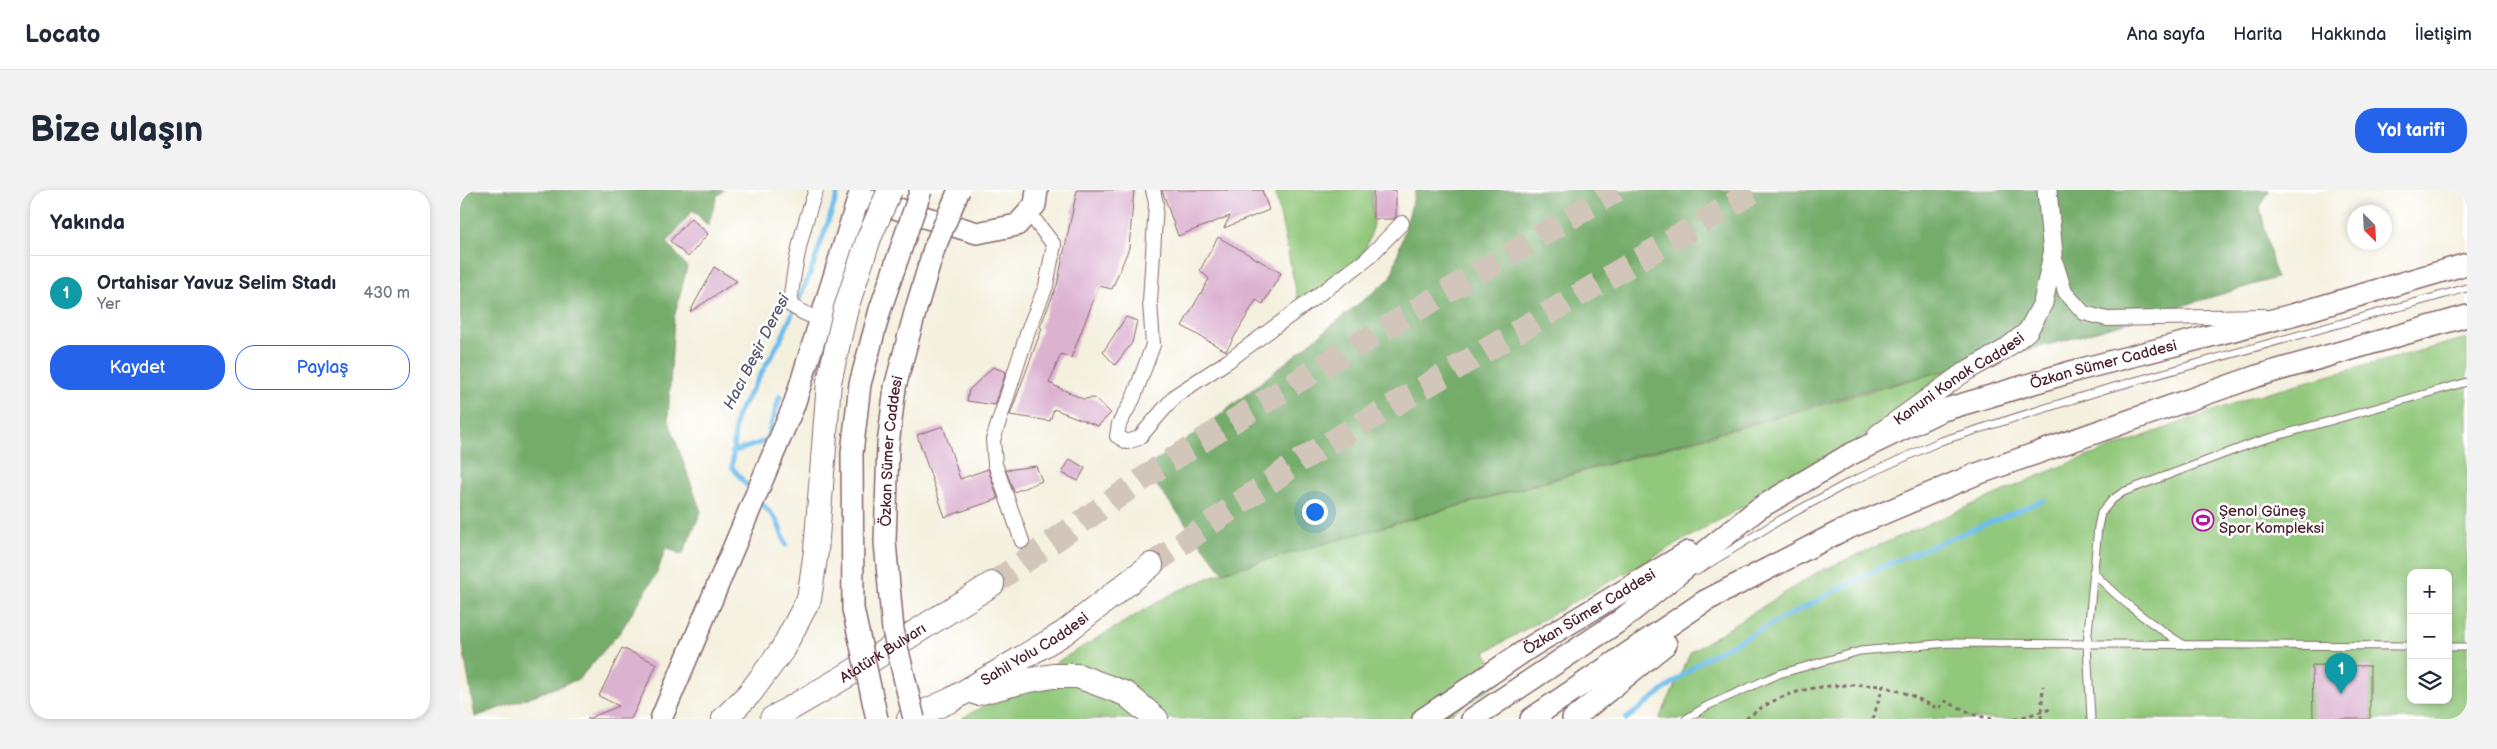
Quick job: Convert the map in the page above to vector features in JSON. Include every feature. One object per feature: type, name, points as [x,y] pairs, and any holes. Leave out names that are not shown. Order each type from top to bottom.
[{"type":"highway","points":[[724,719],[750,693],[782,650],[808,600],[816,551],[829,382],[855,282],[869,238],[890,190]]},
{"type":"highway","name":"Sahil Yolu Caddesi","points":[[909,719],[951,700],[1064,633],[1151,565]]},
{"type":"highway","name":"Atatürk Bulvarı","points":[[781,713],[846,676],[992,584]]},
{"type":"highway","points":[[951,700],[1025,681],[1053,676],[1078,676],[1126,694],[1156,719]]},
{"type":"main road","points":[[877,719],[853,609],[852,453],[860,384],[880,310],[921,190]]},
{"type":"main road","name":"Özkan Sümer Caddesi","points":[[914,719],[893,630],[884,542],[888,445],[895,387],[916,309],[934,249],[960,190]]},
{"type":"main road","points":[[661,719],[794,405],[812,316],[860,194],[976,233],[1017,225],[1035,205],[1037,190]]},
{"type":"main road","name":"Özkan Sümer Caddesi","points":[[1423,719],[1532,646],[1758,509],[1847,456],[1940,411],[2074,371],[2292,315],[2467,264]]},
{"type":"main road","points":[[1530,719],[1705,601],[1839,532],[1974,475],[2258,376],[2467,316]]},
{"type":"main road","name":"Özkan Sümer Caddesi","points":[[1472,719],[1621,620],[1758,509]]},
{"type":"main road","points":[[1573,719],[1650,655],[1753,585],[1839,532]]},
{"type":"street","points":[[812,316],[790,304],[793,270],[803,224],[816,190]]},
{"type":"street","points":[[1153,190],[1156,203],[1150,302],[1153,345],[1133,399],[1119,424],[1116,436],[1128,442],[1139,438],[1176,395],[1228,361],[1366,260],[1402,223]]},
{"type":"street","name":"Kanuni Konak Caddesi","points":[[1847,456],[1966,371],[2004,350],[2028,331],[2043,303],[2053,254],[2047,190]]},
{"type":"street","points":[[1022,541],[995,464],[993,440],[1028,328],[1046,286],[1054,244],[1029,213]]},
{"type":"street","points":[[2053,254],[2065,292],[2084,312],[2107,318],[2292,315]]},
{"type":"lane","points":[[1621,620],[1780,520],[1850,482],[1941,441],[2103,390],[2467,288]]},
{"type":"lane","points":[[2091,719],[2087,644],[2093,572],[2098,527],[2102,513],[2112,500],[2123,492],[2256,442],[2467,382]]},
{"type":"lane","points":[[2093,572],[2116,597],[2143,619],[2184,645]]},
{"type":"lane","points":[[1686,719],[1706,706],[1779,674],[1860,651],[1948,643],[2407,646]]},
{"type":"lane","points":[[2452,647],[2467,647]]},
{"type":"path","points":[[1746,719],[1782,697],[1811,688],[1835,684],[1883,686],[1908,694],[1939,709],[1945,701],[1967,712],[1992,719]]},
{"type":"path","points":[[1873,719],[1883,686]]},
{"type":"path","points":[[2041,719],[2043,686]]},
{"type":"path","points":[[2016,719],[2051,710]]},
{"type":"green space","points":[[464,190],[724,190],[717,196],[708,226],[693,210],[667,242],[687,267],[674,318],[668,419],[701,512],[682,555],[666,547],[657,573],[620,632],[579,679],[475,717],[460,629],[460,198]]},
{"type":"green space","points":[[1275,190],[1372,190],[1373,228],[1363,256],[1299,305]]},
{"type":"green space","points":[[1416,190],[2269,190],[2260,208],[2276,278],[2063,341],[1873,389],[1223,572],[1144,469],[1209,424],[1391,278]]},
{"type":"green space","name":"Şenol Güneş Spor Kompleksi","points":[[2467,338],[2467,719],[1659,719],[1691,652],[1818,572],[2059,467],[2254,396]]},
{"type":"green space","points":[[1954,368],[1847,448],[1485,652],[1503,680],[1443,719],[961,719],[1175,592],[1223,572]]},
{"type":"building","points":[[1077,190],[1134,190],[1129,248],[1112,289],[1099,286],[1071,358],[1061,354],[1049,383],[1083,399],[1095,398],[1111,413],[1098,426],[1054,409],[1050,421],[1010,415],[1042,328],[1040,327],[1057,285]]},
{"type":"building","points":[[1162,190],[1262,190],[1269,210],[1224,228],[1230,216],[1178,236]]},
{"type":"building","points":[[1373,190],[1396,190],[1396,217],[1394,219],[1373,219]]},
{"type":"building","points":[[691,218],[708,234],[688,257],[670,241]]},
{"type":"building","points":[[1218,237],[1281,273],[1263,304],[1256,300],[1226,351],[1182,326],[1209,279],[1200,270]]},
{"type":"building","points":[[714,267],[737,281],[690,312]]},
{"type":"building","points":[[1126,317],[1137,321],[1132,343],[1115,365],[1103,352]]},
{"type":"building","points":[[993,367],[1006,372],[995,405],[967,401],[969,390]]},
{"type":"building","points":[[943,426],[960,479],[988,469],[998,499],[945,517],[917,435]]},
{"type":"building","points":[[1070,459],[1085,468],[1078,481],[1062,473]]},
{"type":"building","points":[[1036,466],[1042,481],[1014,492],[1006,470]]},
{"type":"building","points":[[622,648],[657,664],[634,713],[631,719],[587,719],[619,706],[599,696]]},
{"type":"building","points":[[2312,665],[2370,666],[2370,719],[2313,719]]},
{"type":"waterway","name":"Hacı Beşir Deresi","points":[[752,492],[732,467],[736,417],[781,339],[810,274],[839,190]]},
{"type":"waterway","points":[[732,452],[766,441],[780,396]]},
{"type":"waterway","name":"Hacı Beşir Deresi","points":[[759,500],[777,521],[786,545]]},
{"type":"waterway","points":[[1626,719],[1704,659],[1886,565],[2044,500]]},
{"type":"tunnel","points":[[992,584],[1160,467],[1314,371],[1617,190]]},
{"type":"tunnel","points":[[1151,565],[1301,460],[1756,190]]},
{"type":"place","name":"Şenol Güneş Spor Kompleksi","points":[[2203,520]]},
{"type":"place","name":"Ortahisar Yavuz Selim Stadı","points":[[2341,694]]}]
